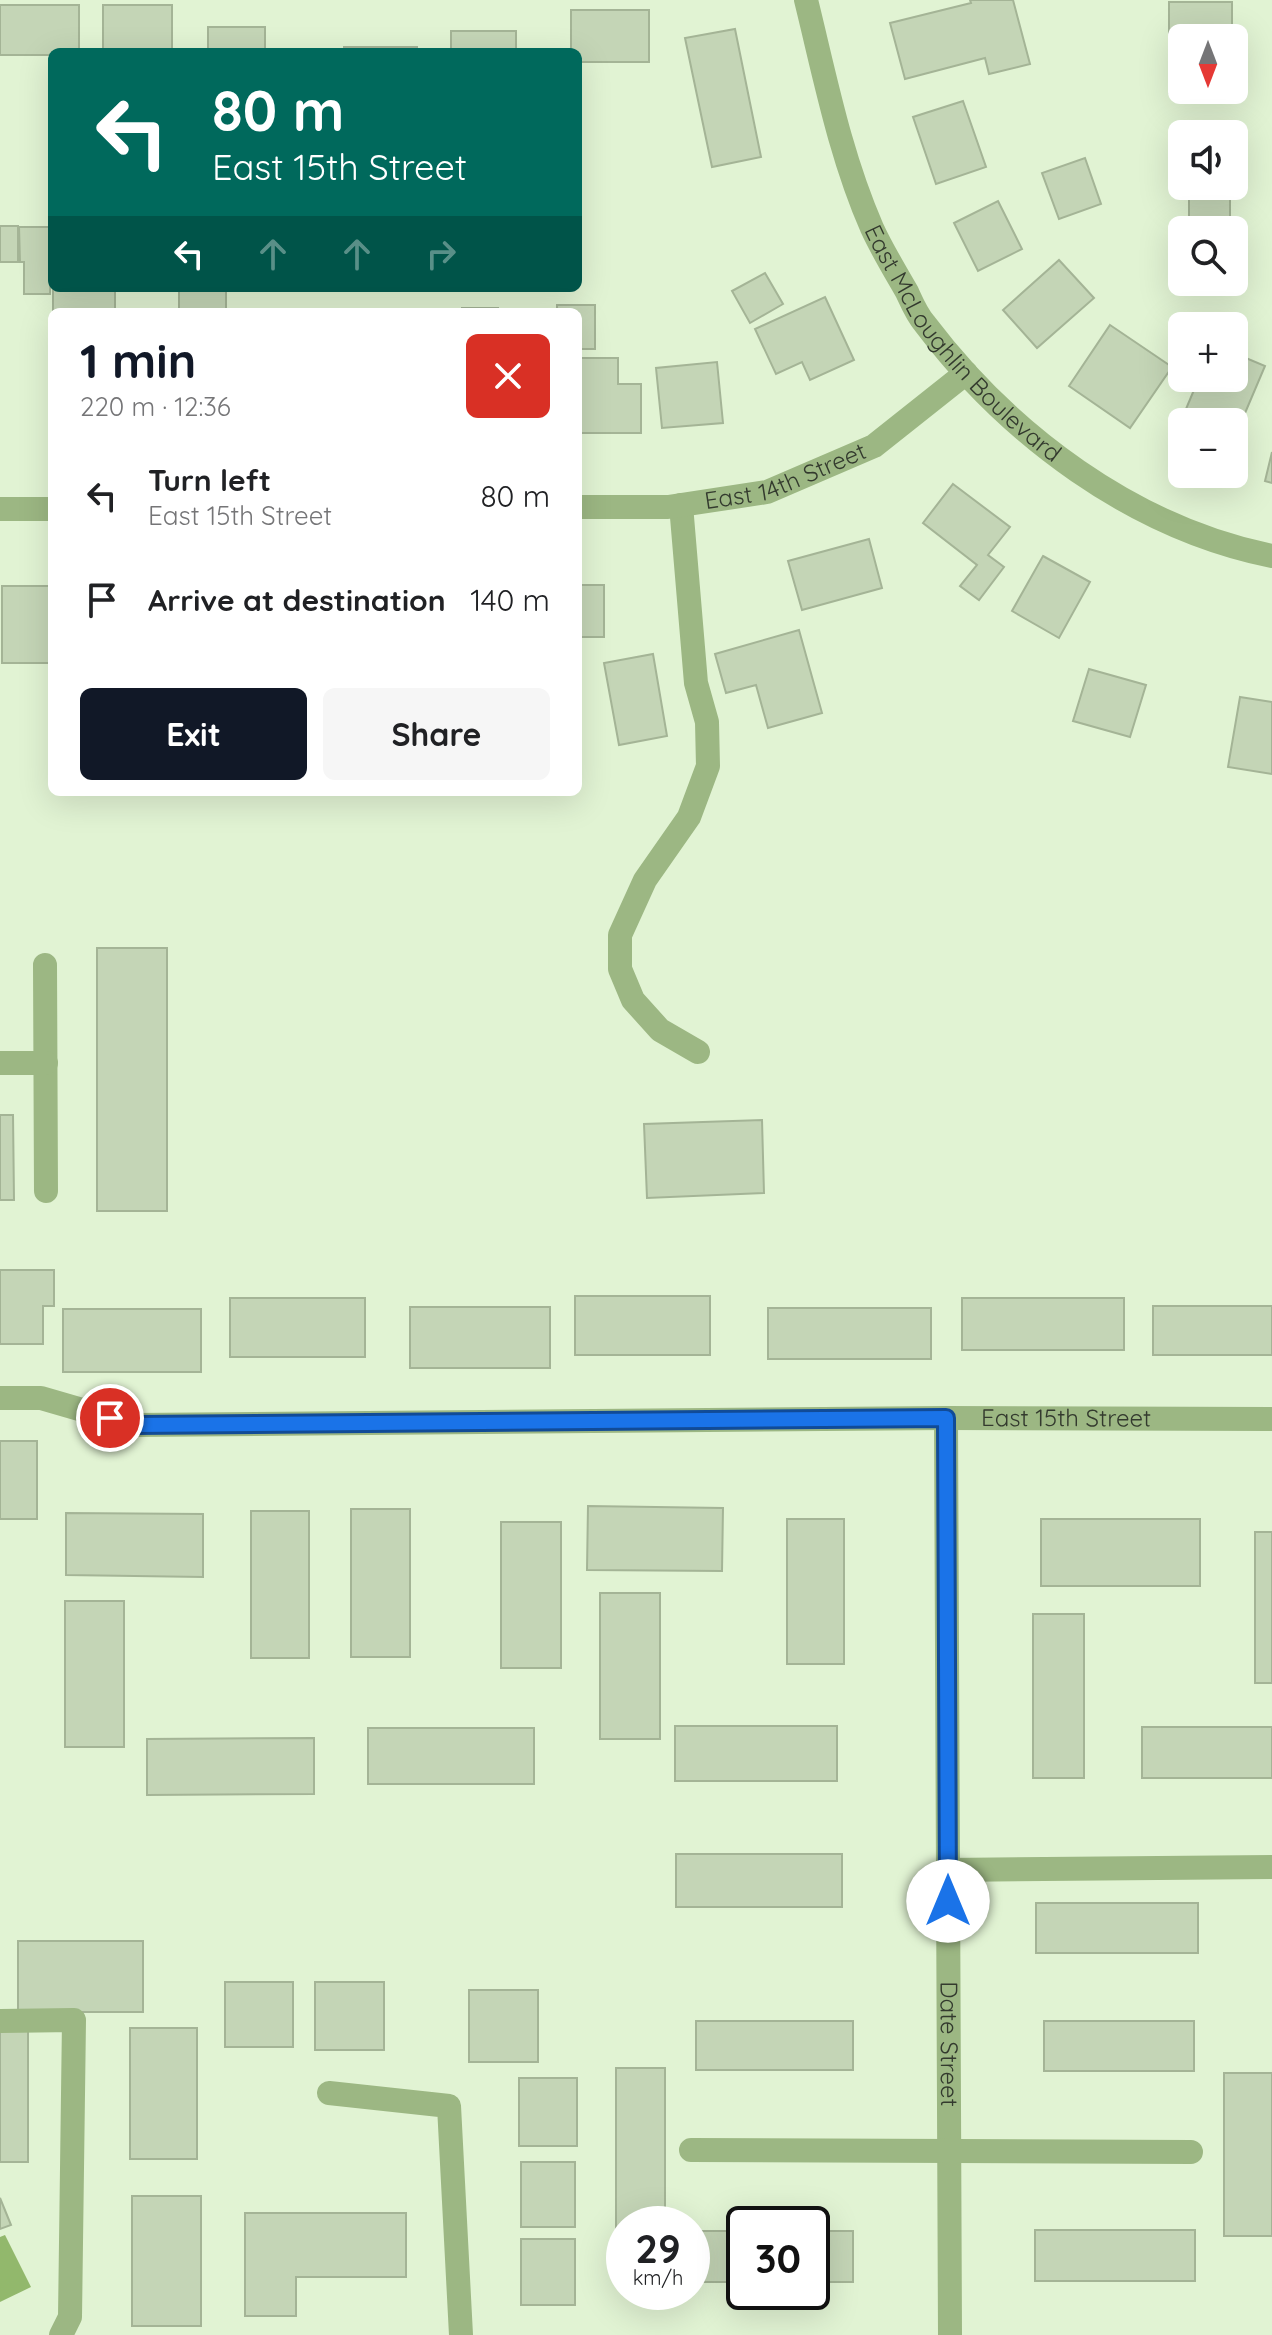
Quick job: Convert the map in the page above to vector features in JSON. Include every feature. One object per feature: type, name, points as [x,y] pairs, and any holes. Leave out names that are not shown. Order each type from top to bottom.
[{"type":"street","name":"East McLoughlin Boulevard","points":[[806,0],[842,146],[872,227],[923,322],[966,373],[1065,463],[1161,519],[1216,540],[1272,556]]},
{"type":"street","name":"East 14th Street","points":[[582,507],[668,507],[767,492],[874,446],[966,373]]},
{"type":"street","points":[[681,505],[696,683],[707,722],[708,766],[689,817],[645,880],[620,935],[620,969],[633,1000],[660,1030],[698,1052]]},
{"type":"street","points":[[0,509],[48,509]]},
{"type":"street","points":[[45,965],[46,1191]]},
{"type":"street","points":[[0,1063],[46,1063]]},
{"type":"street","name":"East 15th Street","points":[[0,1398],[41,1398],[134,1425],[946,1418],[1272,1419]]},
{"type":"street","name":"Date Street","points":[[946,1418],[950,2335]]},
{"type":"street","points":[[948,1870],[1272,1867]]},
{"type":"street","points":[[0,2021],[74,2020],[70,2317],[61,2335]]},
{"type":"street","points":[[329,2093],[449,2106],[461,2335]]},
{"type":"street","points":[[691,2150],[1191,2152]]},
{"type":"shaded area","points":[[5,2235],[31,2287],[0,2302],[0,2237]]},
{"type":"building","points":[[970,0],[1013,0],[1030,64],[989,74],[985,58],[905,79],[890,23],[971,3]]},
{"type":"building","points":[[1169,2],[1232,2],[1232,24],[1169,24]]},
{"type":"building","points":[[0,5],[79,5],[79,48],[48,48],[48,55],[0,55]]},
{"type":"building","points":[[103,5],[172,5],[172,48],[103,48]]},
{"type":"building","points":[[571,10],[649,10],[649,62],[582,62],[582,48],[571,48]]},
{"type":"building","points":[[208,27],[265,27],[265,48],[208,48]]},
{"type":"building","points":[[735,29],[761,157],[712,167],[685,38]]},
{"type":"building","points":[[451,31],[516,31],[516,48],[451,48]]},
{"type":"building","points":[[344,47],[417,47],[417,48]]},
{"type":"building","points":[[963,101],[986,167],[936,184],[913,117]]},
{"type":"building","points":[[1085,158],[1101,204],[1059,219],[1042,173]]},
{"type":"building","points":[[1189,200],[1230,200],[1230,216],[1189,216]]},
{"type":"building","points":[[998,201],[1022,249],[978,271],[954,223]]},
{"type":"building","points":[[0,226],[18,226],[18,262],[0,262]]},
{"type":"building","points":[[19,227],[48,227],[50,294],[24,294],[24,262],[20,262]]},
{"type":"building","points":[[1059,260],[1094,298],[1037,348],[1003,310]]},
{"type":"building","points":[[765,273],[783,304],[750,323],[732,291]]},
{"type":"building","points":[[53,292],[115,292],[115,308],[53,308]]},
{"type":"building","points":[[179,292],[226,292],[226,308],[179,308]]},
{"type":"building","points":[[825,297],[854,360],[810,380],[802,362],[776,374],[755,329]]},
{"type":"building","points":[[557,305],[595,305],[595,349],[582,349],[582,308],[557,308]]},
{"type":"building","points":[[1110,325],[1168,364],[1168,373],[1130,428],[1069,386]]},
{"type":"building","points":[[582,358],[618,358],[618,384],[641,384],[641,433],[582,433]]},
{"type":"building","points":[[1248,359],[1265,366],[1247,408],[1186,408],[1193,392],[1248,392]]},
{"type":"building","points":[[717,362],[723,423],[662,428],[656,368]]},
{"type":"building","points":[[1272,452],[1272,483],[1265,481]]},
{"type":"building","points":[[953,484],[1010,527],[988,555],[1004,567],[979,600],[960,586],[977,565],[923,523]]},
{"type":"building","points":[[869,539],[882,588],[802,610],[788,561]]},
{"type":"building","points":[[1043,556],[1090,582],[1059,638],[1012,611]]},
{"type":"building","points":[[582,585],[604,585],[604,637],[582,637]]},
{"type":"building","points":[[2,586],[48,586],[48,663],[2,663]]},
{"type":"building","points":[[799,630],[822,713],[768,728],[756,685],[726,693],[715,654]]},
{"type":"building","points":[[653,654],[667,736],[619,745],[604,663]]},
{"type":"building","points":[[1089,669],[1146,685],[1130,737],[1073,721]]},
{"type":"building","points":[[1240,697],[1272,702],[1272,774],[1228,767]]},
{"type":"building","points":[[97,948],[167,948],[167,1211],[97,1211]]},
{"type":"building","points":[[0,1115],[13,1115],[14,1200],[0,1200]]},
{"type":"building","points":[[762,1120],[764,1193],[647,1198],[644,1124]]},
{"type":"building","points":[[0,1270],[54,1270],[54,1306],[43,1306],[43,1344],[0,1344]]},
{"type":"building","points":[[575,1296],[710,1296],[710,1355],[575,1355]]},
{"type":"building","points":[[230,1298],[365,1298],[365,1357],[230,1357]]},
{"type":"building","points":[[962,1298],[1124,1298],[1124,1350],[962,1350]]},
{"type":"building","points":[[1153,1306],[1272,1306],[1272,1355],[1153,1355]]},
{"type":"building","points":[[410,1307],[550,1307],[550,1368],[410,1368]]},
{"type":"building","points":[[768,1308],[931,1308],[931,1359],[768,1359]]},
{"type":"building","points":[[63,1309],[201,1309],[201,1372],[63,1372]]},
{"type":"building","points":[[0,1441],[37,1441],[37,1519],[0,1519]]},
{"type":"building","points":[[588,1506],[723,1508],[722,1571],[587,1570]]},
{"type":"building","points":[[351,1509],[410,1509],[410,1657],[351,1657]]},
{"type":"building","points":[[251,1511],[309,1511],[309,1658],[251,1658]]},
{"type":"building","points":[[66,1513],[203,1514],[203,1577],[66,1575]]},
{"type":"building","points":[[787,1519],[844,1519],[844,1664],[787,1664]]},
{"type":"building","points":[[1041,1519],[1200,1519],[1200,1586],[1041,1586]]},
{"type":"building","points":[[501,1522],[561,1522],[561,1668],[501,1668]]},
{"type":"building","points":[[1255,1532],[1272,1532],[1272,1683],[1255,1683]]},
{"type":"building","points":[[600,1593],[660,1593],[660,1739],[600,1739]]},
{"type":"building","points":[[65,1601],[124,1601],[124,1747],[65,1747]]},
{"type":"building","points":[[1033,1614],[1084,1614],[1084,1778],[1033,1778]]},
{"type":"building","points":[[675,1726],[837,1726],[837,1781],[675,1781]]},
{"type":"building","points":[[1142,1727],[1272,1727],[1272,1778],[1142,1778]]},
{"type":"building","points":[[368,1728],[534,1728],[534,1784],[368,1784]]},
{"type":"building","points":[[314,1738],[314,1794],[147,1795],[147,1739]]},
{"type":"building","points":[[676,1854],[842,1854],[842,1907],[676,1907]]},
{"type":"building","points":[[1036,1903],[1198,1903],[1198,1953],[1036,1953]]},
{"type":"building","points":[[18,1941],[143,1941],[143,2012],[18,2012]]},
{"type":"building","points":[[225,1982],[293,1982],[293,2047],[225,2047]]},
{"type":"building","points":[[315,1982],[384,1982],[384,2050],[315,2050]]},
{"type":"building","points":[[469,1990],[538,1990],[538,2062],[469,2062]]},
{"type":"building","points":[[696,2021],[853,2021],[853,2070],[696,2070]]},
{"type":"building","points":[[1044,2021],[1194,2021],[1194,2071],[1044,2071]]},
{"type":"building","points":[[130,2028],[197,2028],[197,2159],[130,2159]]},
{"type":"building","points":[[0,2030],[28,2030],[28,2162],[0,2162]]},
{"type":"building","points":[[616,2068],[665,2068],[665,2206],[616,2206]]},
{"type":"building","points":[[1224,2073],[1272,2073],[1272,2236],[1224,2236]]},
{"type":"building","points":[[519,2078],[577,2078],[577,2146],[519,2146]]},
{"type":"building","points":[[521,2162],[575,2162],[575,2227],[521,2227]]},
{"type":"building","points":[[132,2196],[201,2196],[201,2326],[132,2326]]},
{"type":"building","points":[[0,2198],[11,2225],[0,2229]]},
{"type":"building","points":[[245,2213],[406,2213],[406,2277],[296,2277],[296,2316],[245,2316]]},
{"type":"building","points":[[1035,2230],[1195,2230],[1195,2281],[1035,2281]]},
{"type":"building","points":[[710,2231],[726,2231],[726,2282],[710,2282]]},
{"type":"building","points":[[830,2231],[853,2231],[853,2282],[830,2282]]},
{"type":"building","points":[[521,2239],[575,2239],[575,2305],[521,2305]]},
{"type":"route","points":[[110,1418],[134,1425],[946,1418],[948,1901]]}]
